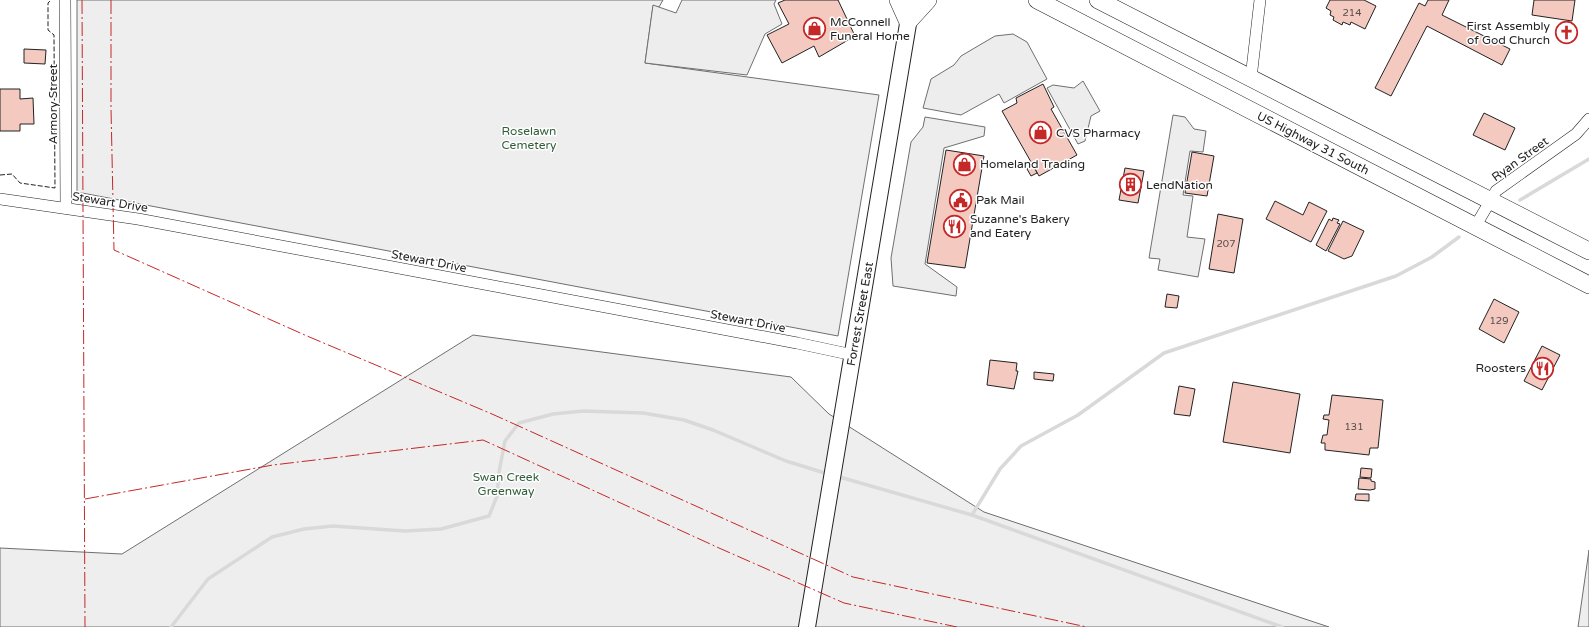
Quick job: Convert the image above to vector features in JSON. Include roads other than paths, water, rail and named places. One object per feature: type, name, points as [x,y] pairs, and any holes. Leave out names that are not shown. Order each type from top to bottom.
[{"type":"main road","points":[[898,0],[908,22],[928,0]]},
{"type":"main road","name":"US Highway 31 South","points":[[1037,0],[1589,285]]},
{"type":"main road","points":[[1098,0],[1589,251]]},
{"type":"street","name":"Armory Street","points":[[65,0],[66,208]]},
{"type":"street","name":"Forrest Street East","points":[[807,627],[912,0]]},
{"type":"street","points":[[1251,78],[1260,0]]},
{"type":"street","name":"Ryan Street","points":[[1475,227],[1496,191],[1576,134],[1589,119]]},
{"type":"street","name":"Stewart Drive","points":[[0,199],[138,219],[797,343],[852,356]]},
{"type":"waterway","points":[[1520,200],[1589,159]]},
{"type":"waterway","points":[[972,515],[1000,469],[1021,446],[1078,415],[1164,353],[1396,276],[1432,257],[1459,237]]},
{"type":"waterway","points":[[171,627],[208,579],[272,537],[304,529],[333,526],[405,531],[441,529],[489,516],[497,496],[499,472],[505,441],[519,423],[553,414],[583,411],[643,413],[684,420],[713,430],[786,461],[828,474]]},
{"type":"waterway","points":[[836,476],[972,515],[1282,627]]},
{"type":"place","name":"McConnell Funeral Home","points":[[815,29]]},
{"type":"place","name":"First Assembly of God Church","points":[[1566,33]]},
{"type":"place","name":"CVS Pharmacy","points":[[1040,133]]},
{"type":"place","name":"Homeland Trading","points":[[965,164]]},
{"type":"place","name":"LendNation","points":[[1131,185]]},
{"type":"place","name":"Pak Mail","points":[[960,200]]},
{"type":"place","name":"Suzanne's Bakery and Eatery","points":[[954,226]]},
{"type":"place","name":"Roosters","points":[[1542,368]]},
{"type":"park label","name":"Roselawn Cemetery","points":[[529,138]]},
{"type":"park label","name":"Swan Creek Greenway","points":[[506,484]]}]
